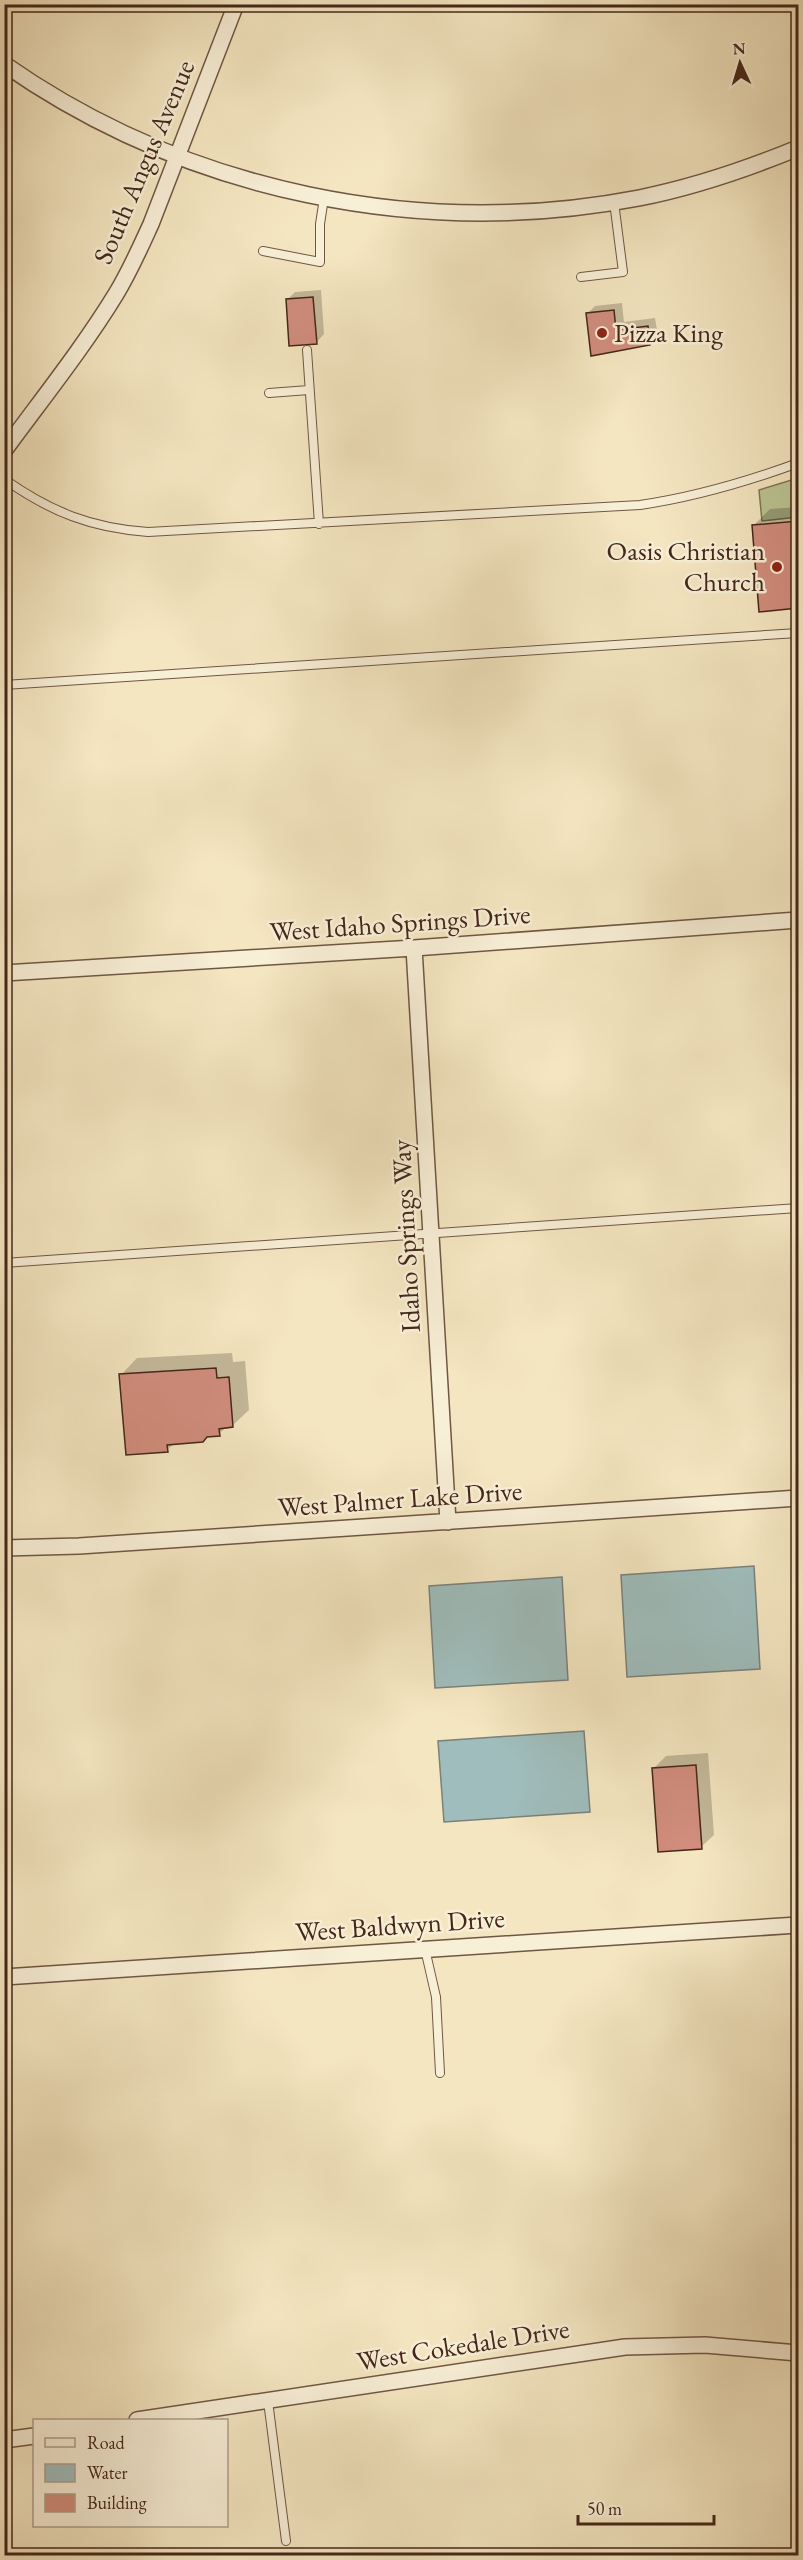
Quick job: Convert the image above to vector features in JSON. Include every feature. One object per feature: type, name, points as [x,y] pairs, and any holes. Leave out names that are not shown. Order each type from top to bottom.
[{"type":"street","name":"South Angus Avenue","points":[[4,451],[116,294],[151,224],[236,4]]},
{"type":"street","points":[[4,64],[83,113],[176,157],[261,184],[324,198],[399,209],[448,212],[542,210],[614,202],[686,187],[798,148]]},
{"type":"street","name":"West Idaho Springs Drive","points":[[4,973],[414,948],[798,920]]},
{"type":"street","name":"Idaho Springs Way","points":[[414,948],[448,1522]]},
{"type":"street","name":"West Palmer Lake Drive","points":[[4,1548],[79,1546],[798,1498]]},
{"type":"street","name":"West Baldwyn Drive","points":[[4,1977],[798,1925]]},
{"type":"street","name":"West Cokedale Drive","points":[[150,2419],[625,2347],[705,2345],[798,2353]]},
{"type":"street","points":[[4,2440],[33,2436]]},
{"type":"lane","points":[[263,251],[320,262],[320,224],[324,198]]},
{"type":"lane","points":[[581,277],[623,272],[614,202]]},
{"type":"lane","points":[[307,350],[319,524]]},
{"type":"lane","points":[[269,393],[309,390]]},
{"type":"lane","points":[[4,479],[54,510],[116,530],[148,532],[640,506],[737,486],[798,464]]},
{"type":"lane","points":[[4,685],[798,633]]},
{"type":"lane","points":[[4,1263],[798,1208]]},
{"type":"lane","points":[[425,1949],[436,1998],[440,2073]]},
{"type":"lane","points":[[268,2401],[286,2541]]},
{"type":"green space","points":[[798,478],[798,517],[762,521],[759,490]]},
{"type":"water","points":[[754,1566],[760,1669],[627,1677],[621,1575]]},
{"type":"water","points":[[562,1577],[568,1680],[435,1688],[429,1586]]},
{"type":"water","points":[[584,1731],[590,1812],[444,1822],[438,1741]]},
{"type":"building","points":[[313,297],[317,344],[289,346],[286,299]]},
{"type":"building","name":"Pizza King","points":[[614,310],[616,330],[648,326],[650,345],[591,356],[586,313]]},
{"type":"building","name":"Oasis Christian Church","points":[[798,521],[798,608],[759,612],[752,525]]},
{"type":"building","points":[[216,1368],[217,1378],[229,1377],[233,1427],[219,1429],[220,1436],[207,1437],[203,1442],[167,1445],[168,1452],[126,1455],[119,1374]]},
{"type":"building","points":[[696,1765],[702,1849],[658,1852],[652,1768]]},
{"type":"place","name":"Pizza King","points":[[602,333]]},
{"type":"place","name":"Oasis Christian Church","points":[[777,567]]}]
